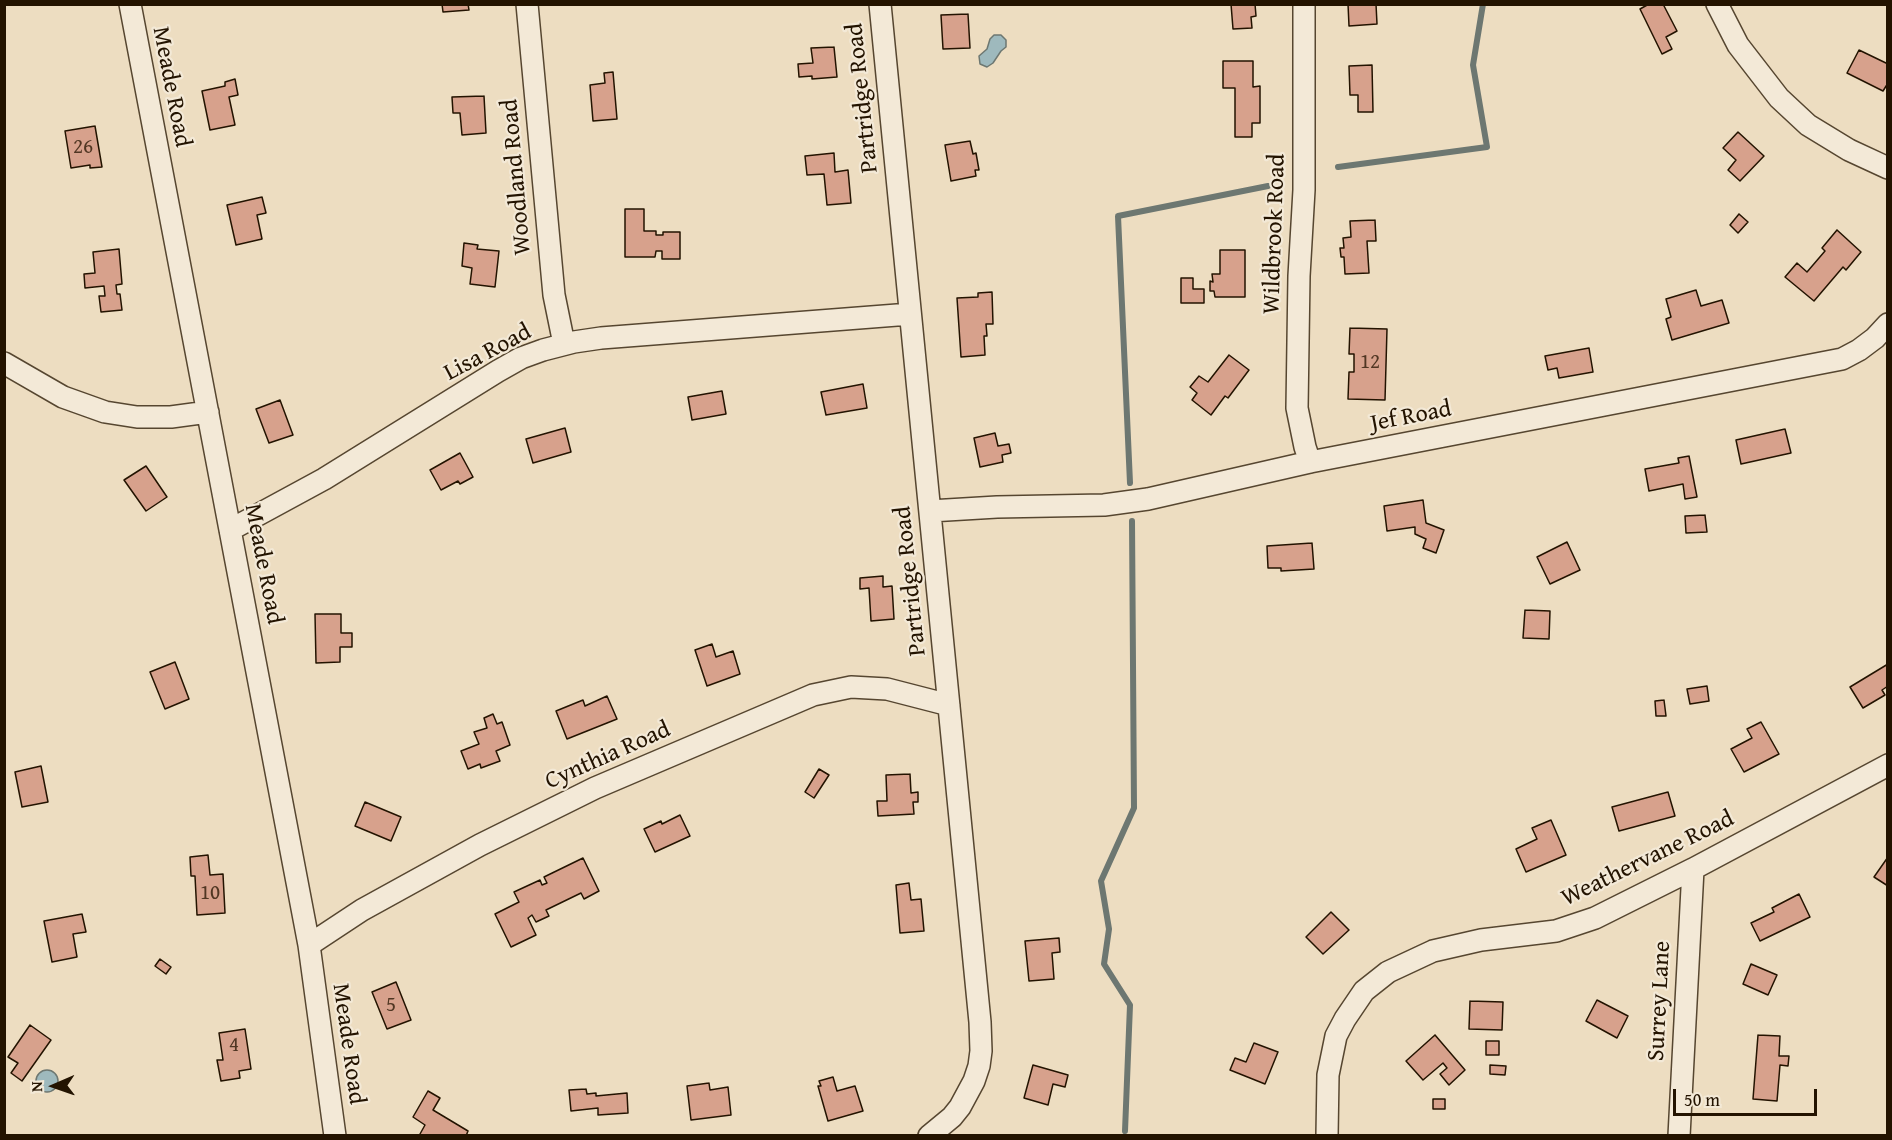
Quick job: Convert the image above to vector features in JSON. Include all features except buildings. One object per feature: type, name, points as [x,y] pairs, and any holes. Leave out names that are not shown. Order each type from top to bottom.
[{"type":"street","name":"Meade Road","points":[[130,4],[309,945],[335,1136]]},
{"type":"street","name":"Woodland Road","points":[[527,4],[554,295],[564,344]]},
{"type":"street","name":"Partridge Road","points":[[880,4],[979,1010],[981,1051],[974,1081],[960,1107],[943,1126],[930,1136]]},
{"type":"street","name":"Wildbrook Road","points":[[1304,4],[1304,190],[1299,276],[1297,408],[1310,462]]},
{"type":"street","points":[[1717,4],[1738,45],[1779,98],[1808,125],[1849,150],[1887,168]]},
{"type":"street","name":"Lisa Road","points":[[230,530],[324,479],[505,367],[543,350],[601,338],[910,314]]},
{"type":"street","name":"Jef Road","points":[[930,511],[1115,504],[1148,499],[1310,462],[1842,358],[1859,350],[1875,338],[1887,324]]},
{"type":"street","points":[[4,363],[63,397],[105,412],[137,417],[171,417],[208,412]]},
{"type":"street","name":"Cynthia Road","points":[[309,945],[362,910],[480,844],[595,788],[813,695],[851,687],[887,689],[949,705]]},
{"type":"street","name":"Weathervane Road","points":[[1327,1136],[1329,1074],[1336,1036],[1364,991],[1402,963],[1433,951],[1481,940],[1537,934],[1577,925],[1693,869],[1887,765]]},
{"type":"street","name":"Surrey Lane","points":[[1679,1136],[1693,869]]},
{"type":"water","points":[[994,35],[1001,35],[1006,40],[1006,47],[987,67],[980,64],[979,56],[987,49]]},
{"type":"water","points":[[43,1070],[51,1070],[58,1077],[58,1085],[51,1092],[43,1092],[36,1085],[36,1077]]},
{"type":"waterway","points":[[1338,167],[1487,147],[1473,65],[1483,4]]},
{"type":"waterway","points":[[1130,483],[1118,216],[1268,186]]},
{"type":"waterway","points":[[1125,1131],[1130,1005],[1104,964],[1109,929],[1101,881],[1134,808],[1132,521]]}]
